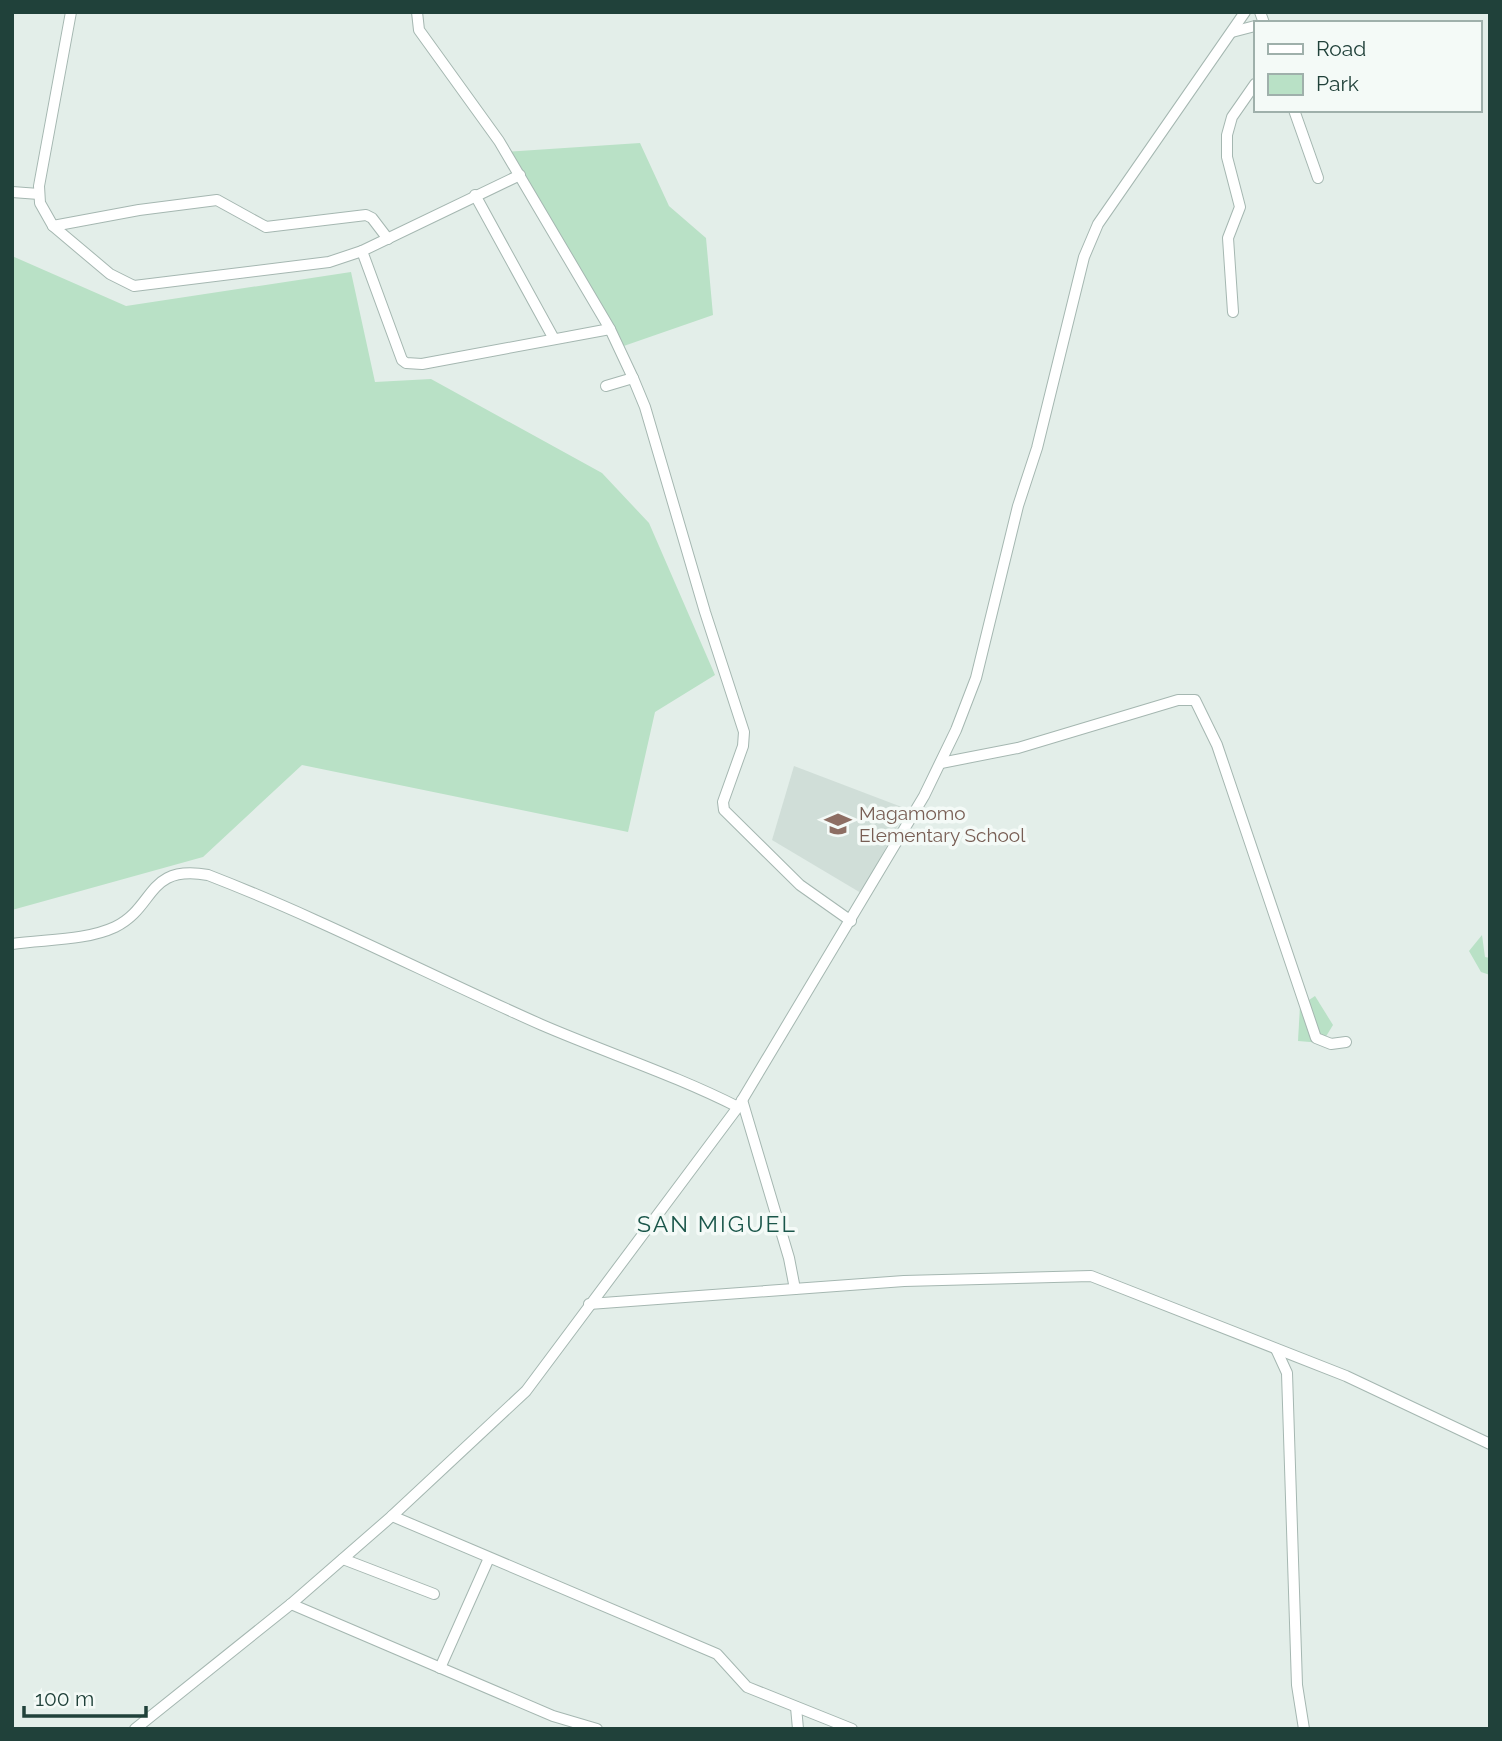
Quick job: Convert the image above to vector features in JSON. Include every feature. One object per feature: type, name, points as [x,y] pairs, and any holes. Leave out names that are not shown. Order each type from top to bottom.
[{"type":"street","points":[[71,12],[38,194],[44,213],[53,226],[110,274],[134,286],[318,264],[362,251],[520,175]]},
{"type":"street","points":[[417,12],[419,30],[483,115],[520,175],[610,329],[633,378],[648,417],[705,612],[744,732],[743,746],[723,802],[724,810],[800,885],[851,921]]},
{"type":"street","points":[[135,1729],[343,1559],[532,1384],[740,1104],[851,921],[942,763],[976,678],[1018,506],[1037,448],[1089,246],[1114,197],[1245,12]]},
{"type":"street","points":[[1232,33],[1254,26]]},
{"type":"street","points":[[1233,312],[1228,238],[1240,207],[1227,157],[1227,135],[1232,117],[1254,85]]},
{"type":"street","points":[[1295,112],[1318,178]]},
{"type":"street","points":[[12,192],[38,194]]},
{"type":"street","points":[[475,195],[554,339]]},
{"type":"street","points":[[53,226],[217,200],[266,227],[366,215],[388,239]]},
{"type":"street","points":[[362,251],[397,349],[406,363],[422,364],[610,329]]},
{"type":"street","points":[[606,386],[633,378]]},
{"type":"street","points":[[942,763],[1018,748],[1178,700],[1195,700],[1217,745],[1316,1038],[1331,1044],[1346,1042]]},
{"type":"street","points":[[12,944],[113,928],[134,914],[156,884],[168,876],[195,873],[208,875],[441,976],[544,1025],[740,1104]]},
{"type":"street","points":[[740,1104],[789,1258],[795,1289]]},
{"type":"street","points":[[589,1304],[924,1280],[1081,1275],[1111,1282],[1302,1358],[1437,1417],[1490,1444]]},
{"type":"street","points":[[1276,1349],[1287,1373],[1297,1685],[1304,1729]]},
{"type":"street","points":[[1287,1373],[1302,1358]]},
{"type":"street","points":[[392,1516],[717,1654],[742,1684],[832,1724],[852,1729]]},
{"type":"street","points":[[440,1668],[489,1558]]},
{"type":"street","points":[[343,1559],[434,1594]]},
{"type":"street","points":[[291,1604],[553,1716],[597,1729]]},
{"type":"street","points":[[796,1707],[798,1729]]},
{"type":"shaded area","name":"Magamomo Elementary School","points":[[794,766],[907,809],[861,893],[772,840]]},
{"type":"green space","points":[[640,143],[669,206],[706,238],[713,315],[618,348],[506,152]]},
{"type":"green space","points":[[12,256],[126,306],[351,272],[375,382],[431,379],[602,473],[649,523],[715,675],[655,712],[628,832],[302,765],[203,857],[12,910]]},
{"type":"green space","points":[[1482,935],[1485,957],[1490,958],[1490,975],[1481,972],[1469,951]]},
{"type":"green space","points":[[1315,996],[1333,1025],[1322,1043],[1298,1041],[1300,1006]]},
{"type":"place","name":"Magamomo Elementary School","points":[[838,824]]},
{"type":"district","name":"SAN MIGUEL","points":[[717,1223]]}]
